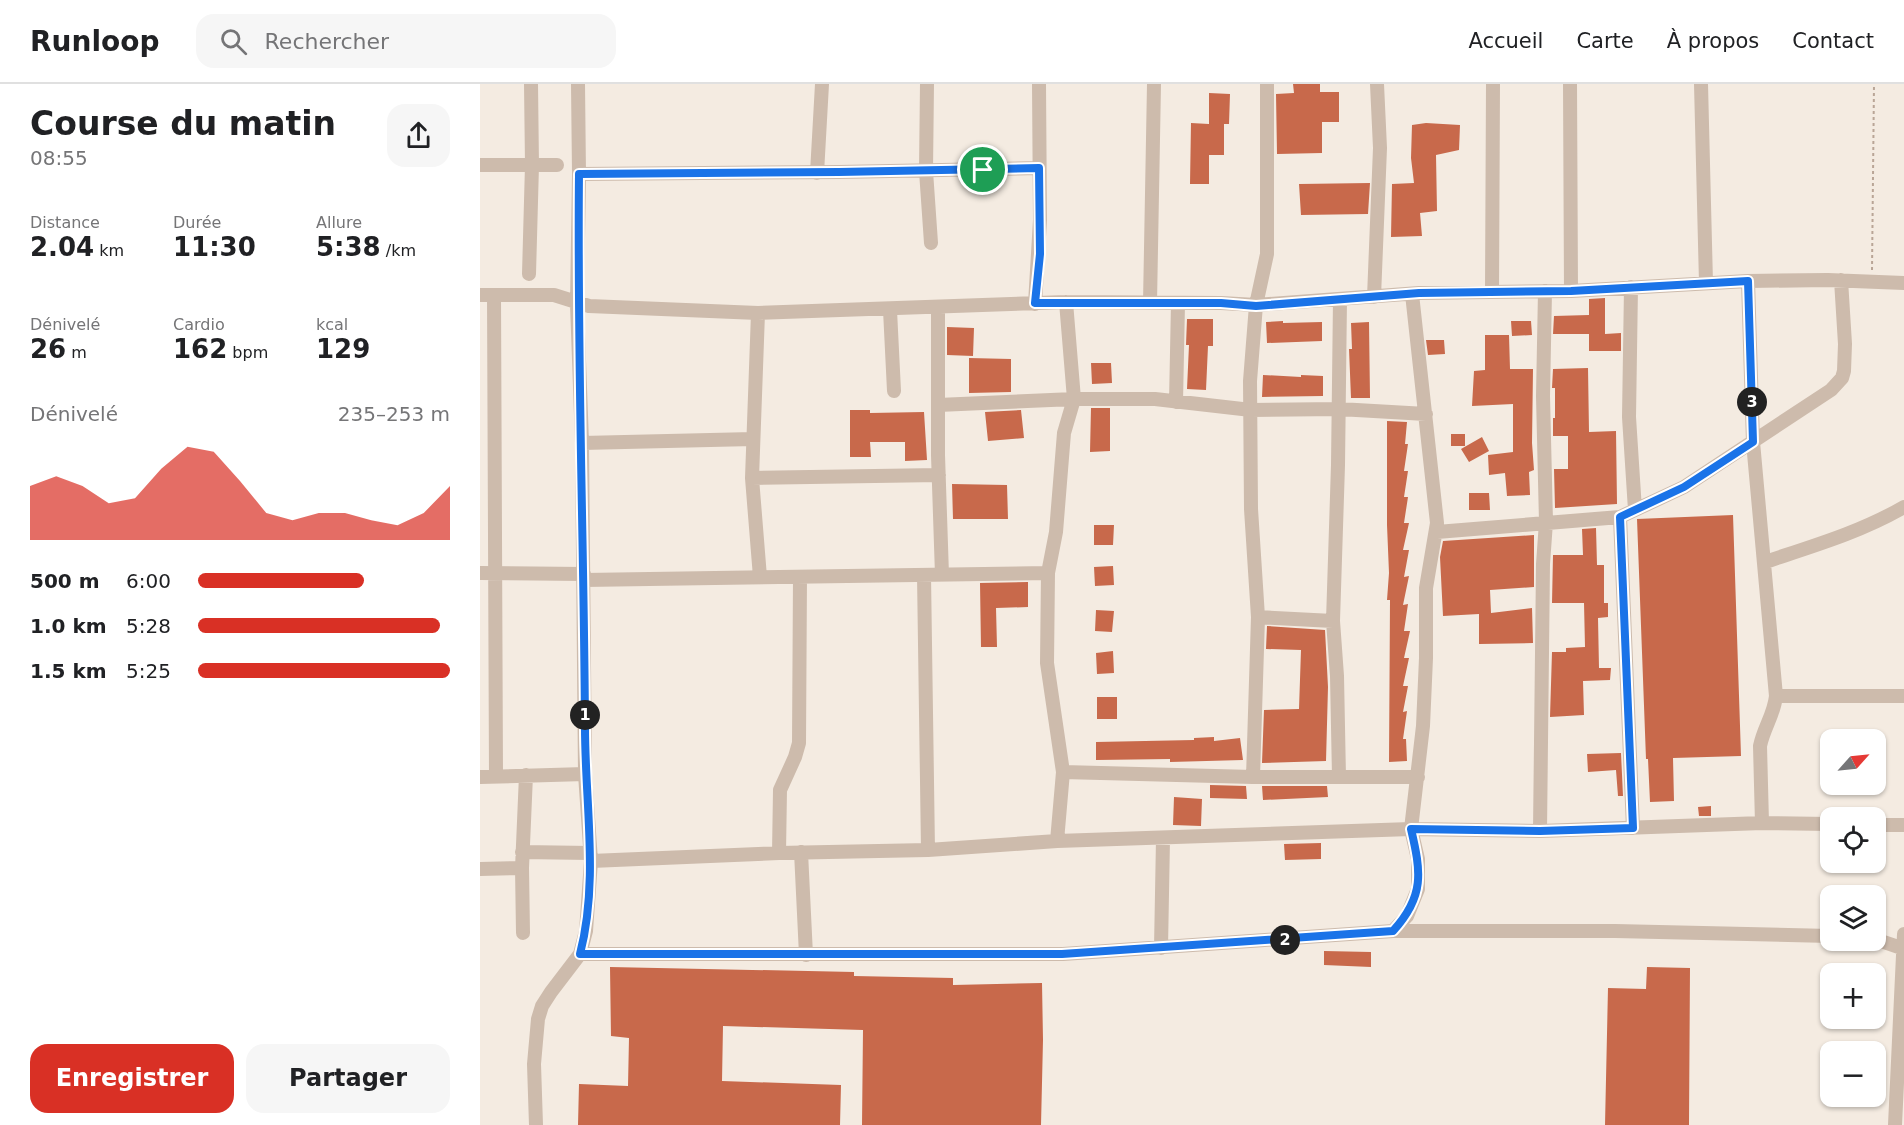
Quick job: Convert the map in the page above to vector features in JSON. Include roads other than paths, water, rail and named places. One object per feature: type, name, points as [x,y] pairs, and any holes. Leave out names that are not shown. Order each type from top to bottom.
[{"type":"street","points":[[529,274],[532,165],[531,84]]},
{"type":"street","points":[[536,1125],[534,1064],[538,1019],[542,1006],[551,992],[580,954],[586,931],[590,857],[585,774],[582,443],[577,304],[578,84]]},
{"type":"street","points":[[817,173],[822,84]]},
{"type":"street","points":[[927,84],[927,171],[931,243]]},
{"type":"street","points":[[1035,303],[1040,254],[1039,84]]},
{"type":"street","points":[[1150,303],[1154,84]]},
{"type":"street","points":[[1253,777],[1258,617],[1251,509],[1250,381],[1256,306],[1267,254],[1267,84]]},
{"type":"street","points":[[1374,297],[1380,148],[1377,84]]},
{"type":"street","points":[[1492,291],[1493,84]]},
{"type":"street","points":[[1570,84],[1571,291]]},
{"type":"street","points":[[1701,84],[1706,283]]},
{"type":"street","points":[[480,165],[557,165]]},
{"type":"street","points":[[579,174],[817,173],[1039,168]]},
{"type":"street","points":[[1437,532],[1620,517],[1684,487],[1831,390],[1842,378],[1845,344],[1840,280]]},
{"type":"street","points":[[496,776],[495,573],[487,295],[560,296],[577,304],[600,307],[758,313],[1066,302],[1221,303],[1256,306],[1412,294],[1571,291],[1748,281],[1840,280],[1904,284]]},
{"type":"street","points":[[1748,281],[1753,442],[1776,696],[1775,711],[1763,733],[1760,746],[1762,823]]},
{"type":"street","points":[[1631,287],[1629,417],[1635,510]]},
{"type":"street","points":[[1540,831],[1543,564],[1546,522],[1543,396],[1545,291]]},
{"type":"street","points":[[1393,931],[1407,916],[1418,889],[1418,859],[1411,829],[1423,726],[1426,588],[1437,532],[1412,294]]},
{"type":"street","points":[[1339,777],[1337,676],[1333,621],[1340,299]]},
{"type":"street","points":[[1057,841],[1063,772],[1047,663],[1048,573],[1056,532],[1064,433],[1074,399],[1066,302]]},
{"type":"street","points":[[1176,402],[1178,303]]},
{"type":"street","points":[[938,308],[942,574]]},
{"type":"street","points":[[890,310],[894,391]]},
{"type":"street","points":[[758,313],[752,478],[760,577]]},
{"type":"street","points":[[938,405],[1074,399],[1155,399],[1251,410],[1339,409],[1426,414]]},
{"type":"street","points":[[582,443],[753,439]]},
{"type":"street","points":[[752,478],[939,475]]},
{"type":"street","points":[[1765,562],[1835,539],[1886,518],[1904,507]]},
{"type":"street","points":[[1620,517],[1633,828]]},
{"type":"street","points":[[480,573],[584,577],[800,577],[1048,573]]},
{"type":"street","points":[[924,575],[928,850]]},
{"type":"street","points":[[779,853],[780,790],[799,743],[800,577]]},
{"type":"street","points":[[1258,617],[1333,621]]},
{"type":"street","points":[[1776,696],[1904,696]]},
{"type":"street","points":[[1063,772],[1253,777],[1418,777]]},
{"type":"street","points":[[480,777],[585,774]]},
{"type":"street","points":[[523,933],[522,852],[526,775]]},
{"type":"street","points":[[522,852],[590,857],[928,850],[1057,841],[1411,829],[1540,831],[1762,823],[1820,824]]},
{"type":"street","points":[[1886,825],[1904,825]]},
{"type":"street","points":[[1161,948],[1163,839]]},
{"type":"street","points":[[801,852],[806,955]]},
{"type":"street","points":[[480,870],[522,868]]},
{"type":"street","points":[[580,954],[1062,954],[1393,931],[1614,931],[1820,936]]},
{"type":"street","points":[[1895,1125],[1904,934]]},
{"type":"street","points":[[1886,943],[1904,949]]}]
